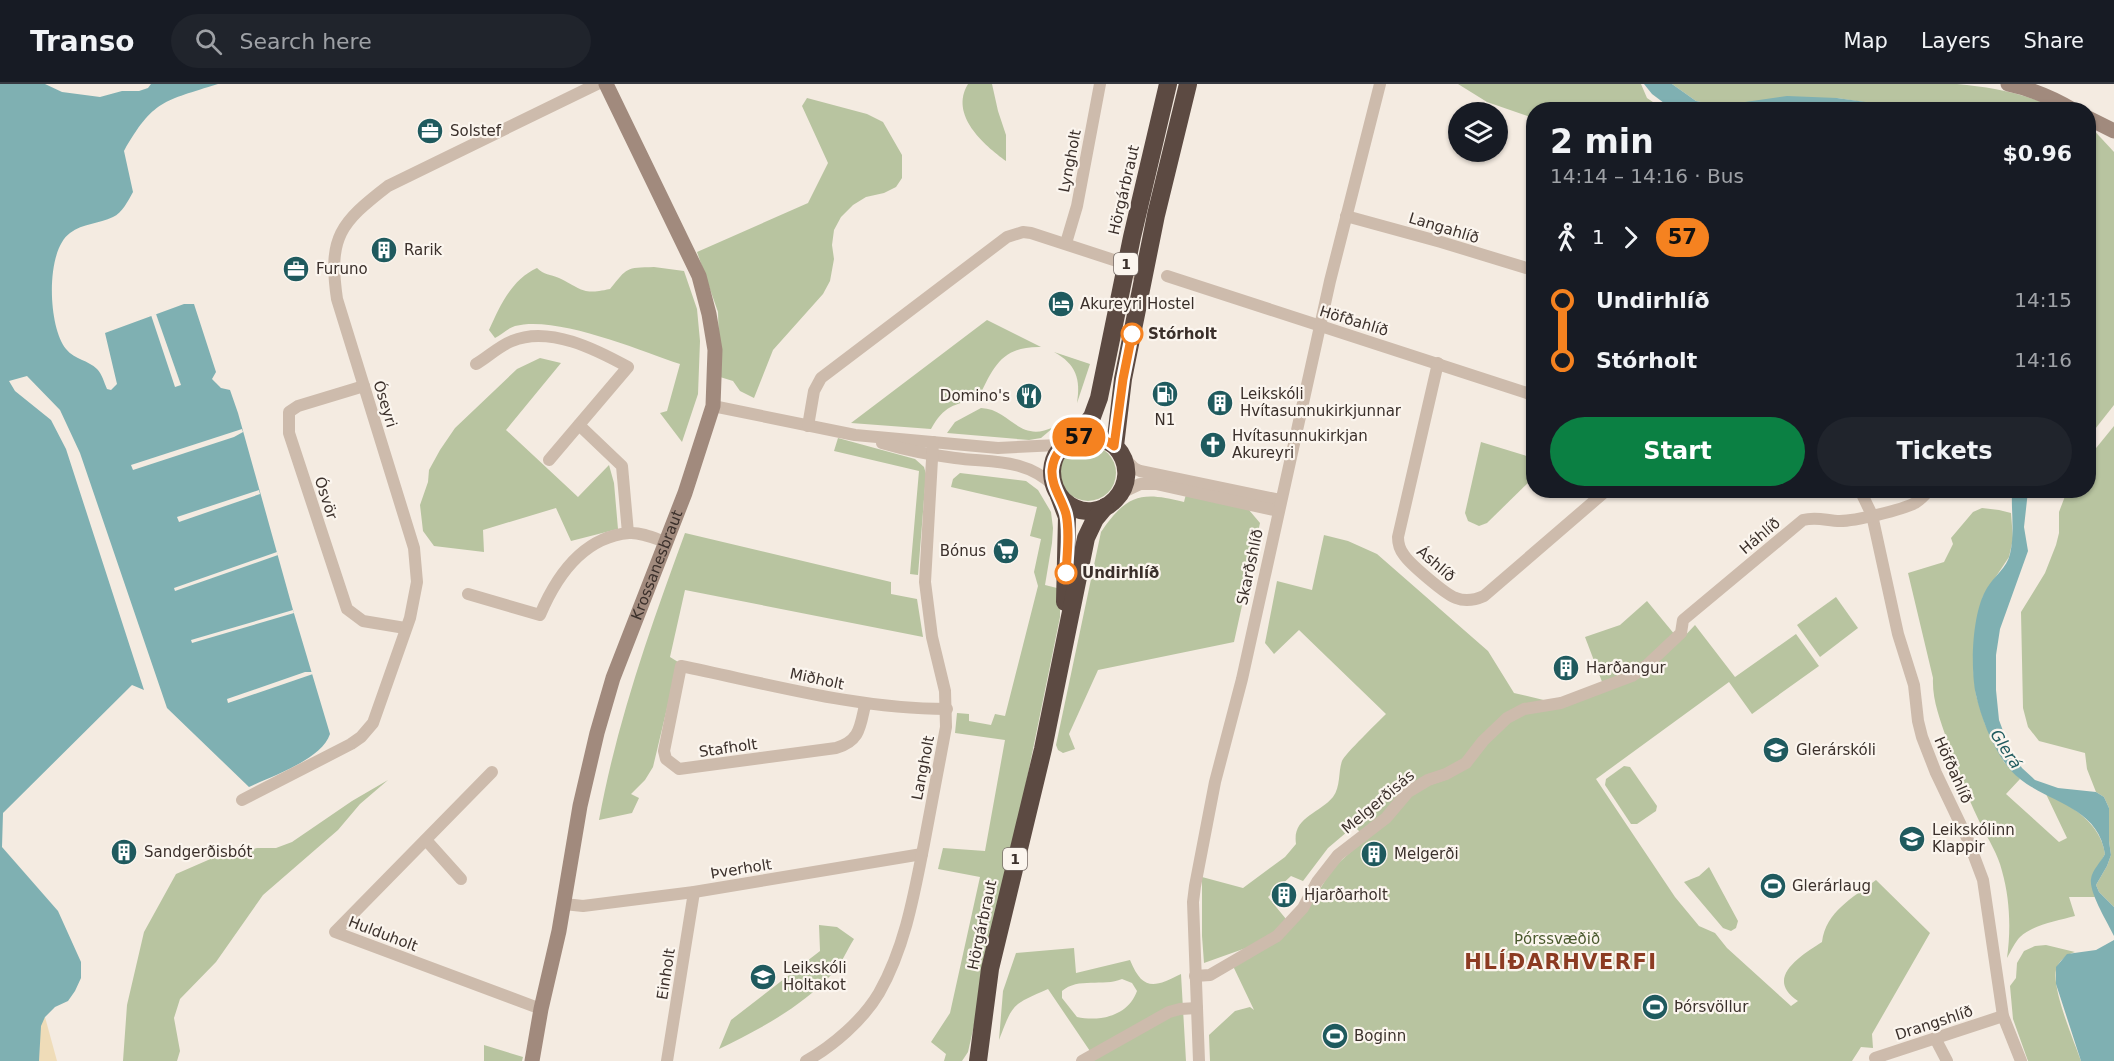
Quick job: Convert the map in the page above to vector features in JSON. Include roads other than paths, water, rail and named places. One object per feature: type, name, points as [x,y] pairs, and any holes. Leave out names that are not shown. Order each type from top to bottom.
[{"type":"highway","name":"Hörgárbraut","points":[[1061,658],[1067,517],[1056,490],[1053,466],[1056,457],[1087,424],[1096,408],[1126,264],[1168,84]]},
{"type":"highway","name":"1","points":[[1121,493],[1126,475],[1118,451],[1123,379],[1156,215],[1188,84]]},
{"type":"highway","points":[[1071,441],[1095,437],[1109,442],[1118,451]]},
{"type":"highway","points":[[1056,490],[1066,503],[1075,508],[1095,510],[1106,507]]},
{"type":"highway","name":"Hörgárbraut","points":[[978,1061],[990,969],[1043,749],[1086,538],[1095,519],[1121,493]]},
{"type":"street","name":"Óseyri","points":[[242,800],[349,746],[368,730],[373,723],[410,618],[417,582],[414,548],[338,299],[334,273],[335,246],[344,227],[362,206],[388,186],[597,84]]},
{"type":"street","name":"Krossanesbraut","points":[[532,1061],[564,904],[580,806],[597,733],[613,678],[686,493],[713,406],[715,350],[699,276],[606,84]]},
{"type":"street","name":"Lyngholt","points":[[1066,243],[1077,206],[1100,84]]},
{"type":"street","name":"Skarðshlíð","points":[[1199,1061],[1193,902],[1195,886],[1215,782],[1242,679],[1319,326],[1380,84]]},
{"type":"street","points":[[2008,84],[2023,87],[2058,102]]},
{"type":"street","points":[[2096,122],[2114,131]]},
{"type":"street","name":"Langahlíð","points":[[1346,216],[1526,268]]},
{"type":"street","points":[[808,426],[814,391],[821,378],[1007,237],[1031,232],[1066,243],[1126,264],[1136,272],[1143,284]]},
{"type":"street","name":"Höfðahlíð","points":[[1167,276],[1526,393]]},
{"type":"street","points":[[476,364],[511,341],[524,337],[544,337],[592,348],[628,367],[549,460]]},
{"type":"street","name":"Áshlíð","points":[[1438,363],[1398,537],[1400,549],[1407,560],[1446,592],[1471,601],[1484,596],[1598,498]]},
{"type":"street","name":"Ósvör","points":[[364,386],[298,406],[289,412],[289,433],[347,609],[363,621],[405,628]]},
{"type":"street","points":[[713,406],[855,435],[1019,464],[1041,474],[1056,490]]},
{"type":"street","points":[[579,425],[622,466],[628,533]]},
{"type":"street","points":[[933,448],[1058,445],[1071,441]]},
{"type":"street","name":"Langholt","points":[[806,1061],[816,1056],[856,1022],[878,994],[891,968],[905,930],[914,895],[946,727],[947,709],[932,637],[925,582],[933,448]]},
{"type":"street","points":[[1118,451],[1134,468],[1140,471],[1279,506]]},
{"type":"street","points":[[1121,493],[1140,484],[1156,484],[1279,506]]},
{"type":"street","name":"Höfðahlíð","points":[[1864,498],[1872,515],[1898,634],[1914,685],[1922,737],[1968,840],[1983,880],[2003,1016],[2021,1061]]},
{"type":"street","points":[[1872,515],[1907,506],[1920,498]]},
{"type":"street","name":"Háhlíð","points":[[1683,620],[1803,520],[1820,518],[1839,521],[1872,515]]},
{"type":"street","points":[[468,594],[540,615],[553,587],[570,563],[583,552],[628,533],[644,535],[665,542]]},
{"type":"street","name":"Melgerðisás","points":[[1195,976],[1210,975],[1277,936],[1303,908],[1317,882],[1338,855],[1386,819],[1408,792],[1428,780],[1467,763],[1483,741],[1507,718],[1524,709],[1561,703],[1632,676],[1651,662],[1681,633],[1683,620]]},
{"type":"street","name":"Miðholt","points":[[681,666],[865,705],[947,709]]},
{"type":"street","name":"Stafholt","points":[[681,666],[664,751],[666,759],[679,769],[845,745],[854,740],[865,705]]},
{"type":"street","name":"Hulduholt","points":[[492,772],[336,932],[541,1009]]},
{"type":"street","points":[[426,840],[461,879]]},
{"type":"street","name":"Þverholt","points":[[564,904],[583,906],[694,892],[922,854]]},
{"type":"street","name":"Einholt","points":[[667,1061],[694,892]]},
{"type":"street","points":[[1082,1061],[1169,1012],[1197,1008]]},
{"type":"street","name":"Drangshlíð","points":[[1875,1058],[2003,1016]]},
{"type":"street","points":[[1935,1038],[1947,1061]]},
{"type":"water","points":[[0,84],[45,84],[62,92],[100,97],[122,91],[139,91],[148,88],[151,84],[218,84],[172,99],[143,121],[124,151],[133,192],[119,213],[80,227],[62,242],[53,272],[53,307],[60,338],[66,349],[73,356],[97,369],[107,389],[111,390],[117,384],[105,333],[184,304],[194,304],[216,372],[212,379],[221,388],[230,390],[238,413],[330,734],[317,752],[307,759],[249,787],[167,708],[80,453],[60,410],[27,376],[9,381],[15,391],[51,420],[66,449],[144,690],[132,685],[3,813],[2,847],[58,911],[81,962],[81,978],[75,991],[68,1001],[55,1007],[45,1017],[41,1026],[39,1061],[0,1061]]},
{"type":"water","points":[[1644,84],[1672,84],[1701,102],[1663,102]]},
{"type":"water","points":[[1787,96],[1837,98],[1866,102],[1745,102]]},
{"type":"water","name":"Glerá","points":[[2012,498],[2027,498],[2024,527],[2028,551],[2000,629],[1996,655],[1999,720],[2009,747],[2022,768],[2035,780],[2058,788],[2096,792],[2104,797],[2109,808],[2111,855],[2096,885],[2099,892],[2114,907],[2114,936],[2091,885],[2093,872],[2105,854],[2101,838],[2083,816],[2032,787],[2012,772],[1992,741],[1976,695],[1973,656],[1978,611],[1987,588],[2006,564],[2010,554],[2013,531]]},
{"type":"water","points":[[2114,940],[2114,1061],[2081,1061],[2056,984],[2056,967],[2067,954],[2096,950]]},
{"type":"place","name":"Solstef","points":[[430,131]]},
{"type":"place","name":"Rarik","points":[[384,250]]},
{"type":"place","name":"Furuno","points":[[296,269]]},
{"type":"place","name":"Akureyri Hostel","points":[[1061,304]]},
{"type":"place","name":"Stórholt","points":[[1132,334]]},
{"type":"place","name":"N1","points":[[1165,394]]},
{"type":"place","name":"Domino's","points":[[1029,396]]},
{"type":"place","name":"Leikskóli Hvítasunnukirkjunnar","points":[[1220,403]]},
{"type":"place","name":"Hvítasunnukirkjan Akureyri","points":[[1213,445]]},
{"type":"place","name":"Bónus","points":[[1006,551]]},
{"type":"place","name":"Undirhlíð","points":[[1066,573]]},
{"type":"place","name":"Harðangur","points":[[1566,668]]},
{"type":"place","name":"Glerárskóli","points":[[1776,750]]},
{"type":"place","name":"Leikskólinn Klappir","points":[[1912,839]]},
{"type":"place","name":"Sandgerðisbót","points":[[124,852]]},
{"type":"place","name":"Melgerði","points":[[1374,854]]},
{"type":"place","name":"Glerárlaug","points":[[1773,886]]},
{"type":"place","name":"Hjarðarholt","points":[[1284,895]]},
{"type":"place","name":"Leikskóli Holtakot","points":[[763,977]]},
{"type":"place","name":"Þórsvöllur","points":[[1655,1007]]},
{"type":"place","name":"Boginn","points":[[1335,1036]]},
{"type":"district","name":"HLÍÐARHVERFI","points":[[1561,962]]},
{"type":"park label","name":"Þórssvæðið","points":[[1557,939]]}]
